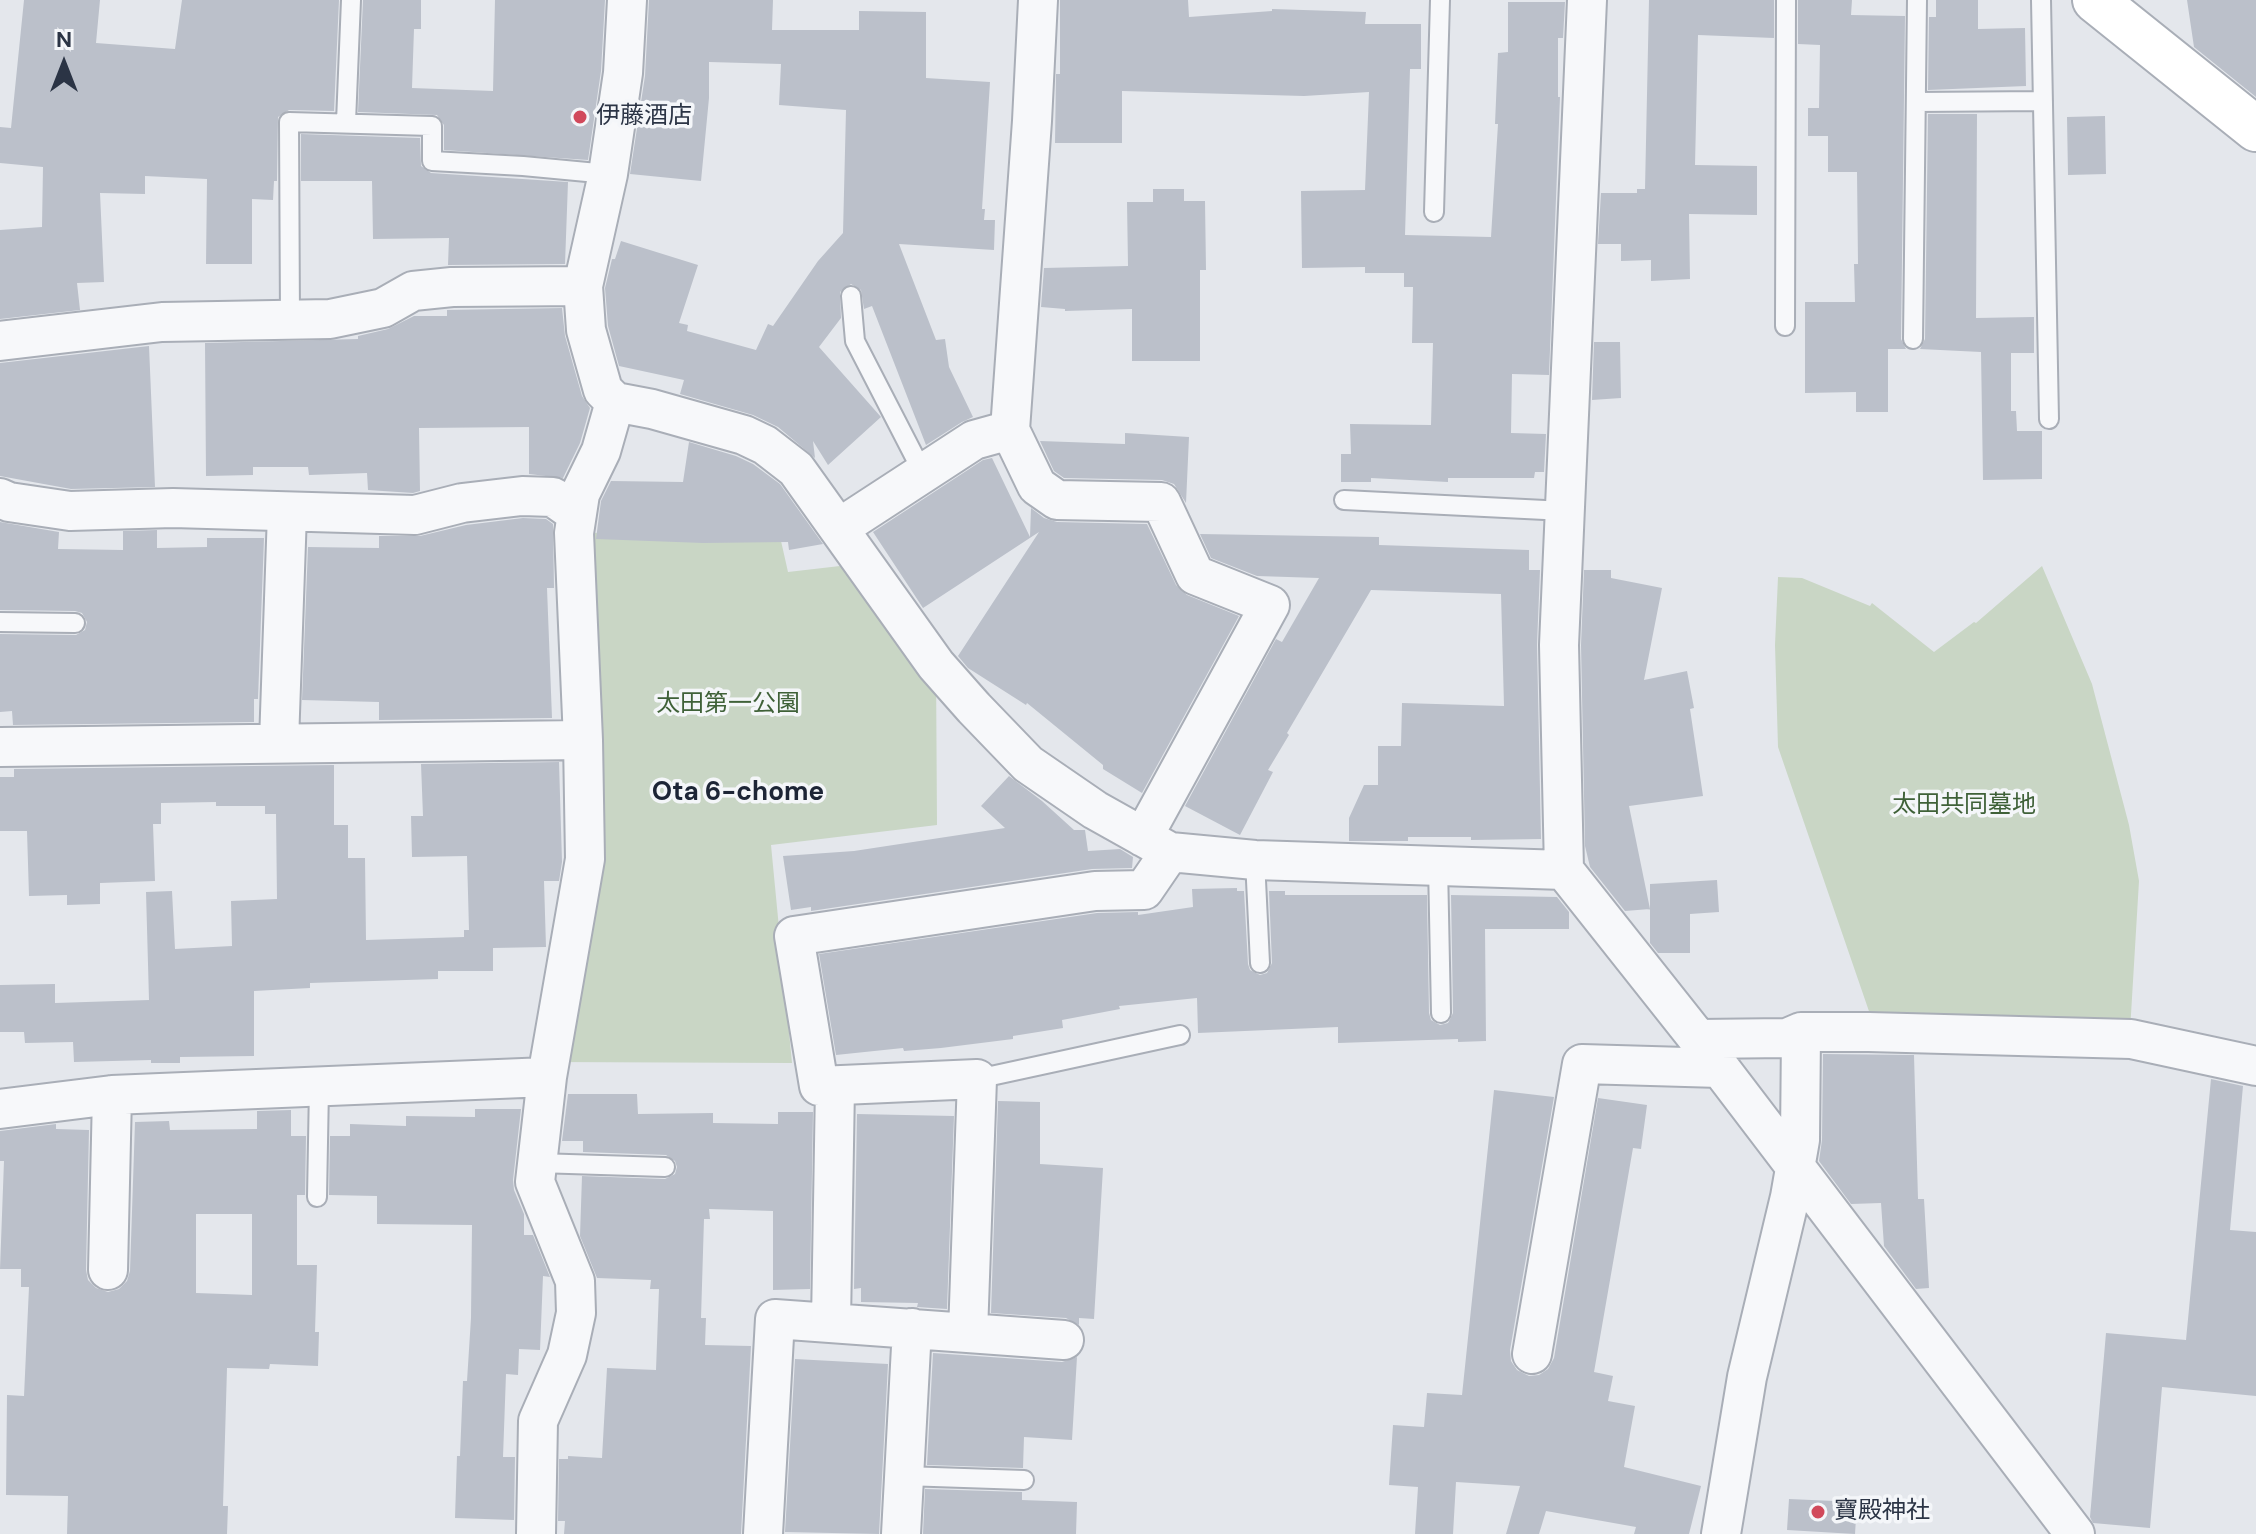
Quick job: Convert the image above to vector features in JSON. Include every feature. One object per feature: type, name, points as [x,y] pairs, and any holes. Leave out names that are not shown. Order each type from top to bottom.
[{"type":"street","points":[[627,0],[623,73],[608,174],[583,286],[586,330],[593,362],[603,390],[615,402],[729,431],[765,445],[796,469],[936,665],[984,720],[1028,764],[1095,810],[1156,844],[1255,860],[1564,870]]},
{"type":"street","points":[[968,1333],[977,1079],[819,1086],[794,936],[1095,891],[1144,890],[1156,844],[1270,605],[1195,575],[1161,502],[1057,500],[1037,486],[1010,430],[1038,0]]},
{"type":"street","points":[[1587,0],[1559,645],[1564,870],[1709,1054],[2075,1534]]},
{"type":"street","points":[[2095,0],[2256,129]]},
{"type":"street","points":[[0,341],[162,322],[343,317],[383,308],[413,291],[452,287],[583,286]]},
{"type":"street","points":[[536,1534],[538,1421],[567,1355],[576,1313],[575,1281],[535,1182],[547,1077],[585,859],[574,556],[580,494],[601,451],[615,402]]},
{"type":"street","points":[[839,528],[974,440],[1010,430]]},
{"type":"street","points":[[0,498],[70,511],[173,508],[415,515],[462,503],[522,496],[553,497],[577,514]]},
{"type":"street","points":[[279,742],[287,513]]},
{"type":"street","points":[[0,747],[583,740]]},
{"type":"street","points":[[1721,1534],[1747,1377],[1790,1197],[1800,1140],[1801,1032]]},
{"type":"street","points":[[1532,1354],[1582,1064],[1709,1054],[1787,1038],[1801,1032],[1869,1032],[2131,1039],[2256,1066]]},
{"type":"street","points":[[0,1109],[112,1095],[547,1077]]},
{"type":"street","points":[[831,1322],[835,1086]]},
{"type":"street","points":[[108,1270],[112,1095]]},
{"type":"street","points":[[763,1534],[775,1319],[1064,1340]]},
{"type":"street","points":[[901,1534],[912,1328]]},
{"type":"lane","points":[[346,122],[351,0]]},
{"type":"lane","points":[[1434,212],[1440,0]]},
{"type":"lane","points":[[1785,326],[1786,0]]},
{"type":"lane","points":[[1913,339],[1917,0]]},
{"type":"lane","points":[[2041,0],[2049,419]]},
{"type":"lane","points":[[1916,102],[2043,101]]},
{"type":"lane","points":[[290,320],[289,122],[432,126],[432,161],[608,174]]},
{"type":"lane","points":[[851,296],[855,341],[923,473]]},
{"type":"lane","points":[[1344,500],[1565,511]]},
{"type":"lane","points":[[0,622],[75,623]]},
{"type":"lane","points":[[1255,860],[1260,963]]},
{"type":"lane","points":[[1438,865],[1441,1013]]},
{"type":"lane","points":[[977,1079],[1180,1035]]},
{"type":"lane","points":[[317,1197],[319,1087]]},
{"type":"lane","points":[[537,1163],[665,1167]]},
{"type":"lane","points":[[904,1476],[1024,1480]]},
{"type":"green space","name":"太田第一公園","points":[[779,532],[788,572],[866,563],[936,665],[937,825],[771,845],[792,1063],[550,1062],[585,859],[574,533]]},
{"type":"green space","name":"太田共同墓地","points":[[2042,566],[2092,684],[2129,825],[2139,881],[2130,1031],[1872,1020],[1778,747],[1775,645],[1778,577],[1802,578],[1870,606],[1872,603],[1934,652],[1976,623]]},
{"type":"building","points":[[24,0],[100,0],[96,43],[175,49],[182,0],[339,0],[334,111],[289,110],[278,117],[277,181],[274,181],[273,200],[252,199],[252,264],[206,264],[207,179],[145,176],[145,194],[100,193],[104,282],[77,283],[80,310],[0,319],[0,230],[42,227],[43,167],[0,163],[0,127],[11,128]]},
{"type":"building","points":[[363,0],[421,0],[421,29],[414,29],[412,88],[493,91],[495,0],[605,0],[601,71],[588,160],[444,150],[444,125],[437,115],[358,112]]},
{"type":"building","points":[[649,0],[773,0],[772,30],[859,30],[859,11],[926,12],[926,78],[990,82],[982,209],[985,209],[984,220],[995,220],[994,250],[899,244],[936,340],[945,339],[949,367],[973,417],[926,445],[872,306],[864,309],[861,290],[851,284],[840,292],[841,318],[819,347],[881,417],[828,465],[813,441],[815,458],[778,427],[753,415],[680,394],[684,380],[619,366],[608,326],[605,288],[612,259],[615,259],[621,241],[698,265],[679,323],[688,325],[687,331],[756,350],[768,324],[773,326],[818,261],[843,233],[846,110],[779,105],[781,64],[709,62],[709,98],[701,181],[630,174],[645,76]]},
{"type":"building","points":[[1060,0],[1188,0],[1189,17],[1272,9],[1366,12],[1365,24],[1421,24],[1421,69],[1410,69],[1405,235],[1491,237],[1498,124],[1495,124],[1498,53],[1508,52],[1508,2],[1565,2],[1563,38],[1558,38],[1560,97],[1549,375],[1512,374],[1511,433],[1546,434],[1544,472],[1535,472],[1534,478],[1448,478],[1448,482],[1371,478],[1371,482],[1341,482],[1341,454],[1351,454],[1350,424],[1431,425],[1433,343],[1412,343],[1413,287],[1404,287],[1404,273],[1365,273],[1365,267],[1302,268],[1301,191],[1365,190],[1369,92],[1304,96],[1122,91],[1122,143],[1055,143],[1056,74],[1060,74]]},
{"type":"building","points":[[1649,0],[1774,0],[1774,38],[1698,35],[1695,165],[1757,166],[1757,215],[1689,214],[1690,279],[1651,281],[1651,260],[1621,261],[1621,244],[1598,244],[1601,193],[1637,193],[1637,189],[1645,189]]},
{"type":"building","points":[[1798,0],[1852,0],[1851,15],[1905,16],[1901,339],[1906,349],[1888,349],[1888,412],[1856,412],[1856,392],[1805,393],[1805,302],[1855,302],[1854,264],[1858,264],[1857,172],[1828,172],[1828,136],[1808,136],[1808,108],[1819,108],[1820,45],[1798,44]]},
{"type":"building","points":[[1936,0],[1978,0],[1978,29],[2025,28],[2026,86],[1928,90],[1929,17],[1936,17]]},
{"type":"building","points":[[2187,0],[2256,0],[2256,97],[2194,47]]},
{"type":"building","points":[[1928,114],[1977,114],[1976,318],[2034,317],[2034,353],[2011,353],[2011,411],[2016,411],[2017,431],[2042,431],[2042,479],[1983,480],[1981,352],[1920,349],[1925,339]]},
{"type":"building","points":[[2105,116],[2106,174],[2068,175],[2067,117]]},
{"type":"building","points":[[301,134],[420,138],[421,166],[431,173],[568,182],[565,264],[448,265],[449,238],[373,239],[372,181],[301,181]]},
{"type":"building","points":[[1153,189],[1184,189],[1184,201],[1205,201],[1206,270],[1200,270],[1200,361],[1132,361],[1132,309],[1065,311],[1041,307],[1044,268],[1128,266],[1127,202],[1153,202]]},
{"type":"building","points":[[562,308],[565,336],[582,396],[590,408],[580,443],[563,478],[529,474],[529,427],[419,428],[420,491],[413,493],[368,490],[367,473],[309,475],[308,467],[253,467],[253,475],[206,476],[205,343],[358,339],[358,336],[388,329],[414,316],[447,316],[447,310]]},
{"type":"building","points":[[1594,342],[1620,342],[1621,398],[1592,400]]},
{"type":"building","points":[[149,346],[155,487],[71,489],[0,476],[0,363]]},
{"type":"building","points":[[1125,433],[1189,437],[1186,503],[1174,484],[1162,480],[1064,478],[1054,471],[1040,441],[1125,444]]},
{"type":"building","points":[[689,442],[736,456],[780,484],[823,544],[789,550],[788,542],[596,539],[601,501],[611,481],[683,482]]},
{"type":"building","points":[[992,458],[1030,537],[1031,508],[1044,518],[1057,522],[1147,524],[1176,585],[1187,595],[1239,616],[1142,793],[1103,769],[1103,765],[1027,703],[968,668],[958,656],[1039,532],[923,608],[873,532],[983,460]]},
{"type":"building","points":[[523,518],[546,519],[553,524],[554,588],[547,588],[552,718],[379,720],[379,702],[302,700],[308,547],[379,548],[379,536],[420,536],[466,525]]},
{"type":"building","points":[[0,522],[59,532],[58,549],[123,550],[123,531],[157,530],[157,548],[207,547],[207,538],[264,538],[258,699],[254,699],[254,722],[13,725],[12,711],[0,712],[0,634],[76,635],[85,630],[87,622],[82,613],[75,611],[0,610]]},
{"type":"building","points":[[1200,534],[1379,537],[1379,545],[1529,550],[1529,570],[1540,570],[1537,645],[1541,839],[1408,837],[1408,841],[1349,841],[1349,818],[1364,785],[1378,785],[1378,746],[1401,746],[1402,703],[1504,706],[1501,594],[1371,590],[1287,733],[1289,735],[1268,770],[1273,772],[1240,835],[1185,806],[1276,639],[1282,642],[1319,578],[1257,576],[1211,558]]},
{"type":"building","points":[[1584,570],[1611,570],[1611,578],[1662,588],[1644,680],[1687,671],[1703,796],[1629,806],[1650,909],[1625,911],[1590,867],[1585,846],[1581,645]]},
{"type":"building","points":[[559,762],[562,862],[559,881],[544,881],[546,947],[493,948],[493,971],[438,971],[438,979],[310,983],[310,988],[254,991],[254,1056],[180,1057],[180,1063],[151,1063],[151,1060],[74,1062],[73,1042],[25,1043],[24,1032],[0,1032],[0,985],[55,984],[55,1003],[149,1000],[146,892],[172,891],[175,949],[232,946],[231,901],[277,899],[276,814],[265,814],[265,806],[216,806],[216,802],[161,803],[161,824],[153,824],[155,881],[100,883],[100,904],[67,905],[67,895],[29,896],[27,831],[0,831],[0,777],[14,777],[14,769],[334,765],[334,825],[348,825],[348,858],[365,858],[366,940],[464,937],[464,930],[469,930],[467,856],[412,857],[411,816],[423,816],[421,764]]},
{"type":"building","points":[[1009,776],[1074,830],[1085,830],[1088,851],[1120,849],[1133,857],[1132,868],[1092,869],[811,911],[811,907],[791,910],[783,856],[854,851],[1005,828],[981,806]]},
{"type":"building","points":[[1717,880],[1719,912],[1690,914],[1690,953],[1658,953],[1650,943],[1650,884]]},
{"type":"building","points":[[1237,888],[1237,891],[1244,891],[1248,964],[1250,970],[1260,975],[1267,973],[1272,963],[1269,891],[1285,891],[1285,895],[1427,895],[1429,1013],[1431,1020],[1440,1025],[1448,1023],[1453,1013],[1451,895],[1557,897],[1569,912],[1569,929],[1485,929],[1486,1041],[1338,1043],[1338,1027],[1198,1033],[1197,998],[1119,1006],[1120,1009],[1062,1020],[1063,1028],[1013,1036],[1013,1039],[941,1048],[904,1051],[903,1048],[836,1055],[819,954],[1097,913],[1138,912],[1138,915],[1193,907],[1192,889]]},
{"type":"building","points":[[1823,1054],[1914,1055],[1918,1199],[1924,1199],[1929,1288],[1916,1289],[1884,1246],[1881,1203],[1851,1204],[1819,1161]]},
{"type":"building","points":[[2211,1079],[2243,1086],[2230,1230],[2256,1232],[2256,1396],[2162,1387],[2150,1528],[2093,1523],[2090,1517],[2106,1333],[2186,1340]]},
{"type":"building","points":[[1494,1090],[1554,1097],[1510,1350],[1511,1361],[1517,1370],[1529,1376],[1539,1375],[1548,1369],[1554,1358],[1598,1098],[1647,1105],[1641,1149],[1633,1148],[1594,1372],[1613,1376],[1608,1401],[1635,1406],[1624,1467],[1701,1486],[1689,1534],[1634,1534],[1636,1527],[1546,1511],[1539,1534],[1506,1534],[1520,1486],[1456,1482],[1453,1534],[1415,1534],[1418,1487],[1389,1485],[1393,1425],[1424,1427],[1427,1393],[1462,1395]]},
{"type":"building","points":[[568,1094],[637,1094],[638,1114],[713,1113],[713,1123],[778,1124],[778,1112],[813,1112],[810,1289],[773,1290],[773,1211],[709,1209],[710,1219],[704,1219],[701,1318],[706,1318],[705,1345],[751,1346],[741,1534],[564,1534],[565,1521],[558,1521],[559,1459],[568,1459],[568,1456],[602,1458],[607,1368],[656,1370],[659,1289],[650,1289],[651,1280],[597,1278],[580,1236],[582,1176],[665,1179],[675,1174],[677,1167],[675,1161],[666,1155],[583,1152],[583,1141],[562,1141]]},
{"type":"building","points":[[998,1101],[1040,1102],[1040,1164],[1103,1168],[1094,1319],[1079,1318],[1079,1325],[1066,1318],[991,1313]]},
{"type":"building","points":[[475,1109],[521,1109],[514,1190],[524,1214],[524,1235],[533,1235],[550,1277],[543,1276],[540,1350],[519,1349],[518,1375],[506,1374],[503,1457],[515,1457],[514,1520],[455,1518],[463,1381],[467,1381],[471,1318],[472,1225],[377,1224],[377,1196],[329,1195],[330,1136],[350,1136],[350,1124],[406,1126],[406,1116],[475,1117]]},
{"type":"building","points":[[291,1110],[291,1136],[306,1136],[305,1195],[297,1195],[297,1265],[317,1265],[315,1332],[319,1332],[318,1366],[270,1364],[269,1369],[227,1368],[223,1506],[228,1506],[227,1534],[67,1534],[68,1496],[6,1495],[7,1395],[24,1396],[29,1287],[21,1287],[21,1269],[0,1269],[4,1161],[0,1161],[0,1131],[56,1124],[56,1129],[89,1130],[86,1270],[88,1280],[96,1288],[108,1292],[119,1289],[127,1281],[130,1271],[135,1122],[169,1121],[170,1130],[257,1129],[257,1111]],"holes":[[[196,1214],[252,1214],[252,1295],[196,1293]]]},
{"type":"building","points":[[857,1114],[954,1116],[947,1309],[917,1307],[918,1303],[861,1302],[861,1288],[854,1289]]},
{"type":"building","points":[[933,1353],[1062,1362],[1077,1357],[1072,1440],[1024,1437],[1023,1468],[927,1465]]},
{"type":"building","points":[[795,1359],[888,1364],[879,1534],[785,1532]]},
{"type":"building","points":[[925,1489],[1022,1492],[1022,1500],[1077,1502],[1076,1534],[923,1534]]},
{"type":"building","points":[[1789,1499],[1857,1502],[1855,1534],[1787,1530]]},
{"type":"place","name":"伊藤酒店","points":[[580,117]]},
{"type":"place","name":"寶殿神社","points":[[1818,1512]]},
{"type":"district","name":"Ota 6-chome","points":[[738,793]]}]
